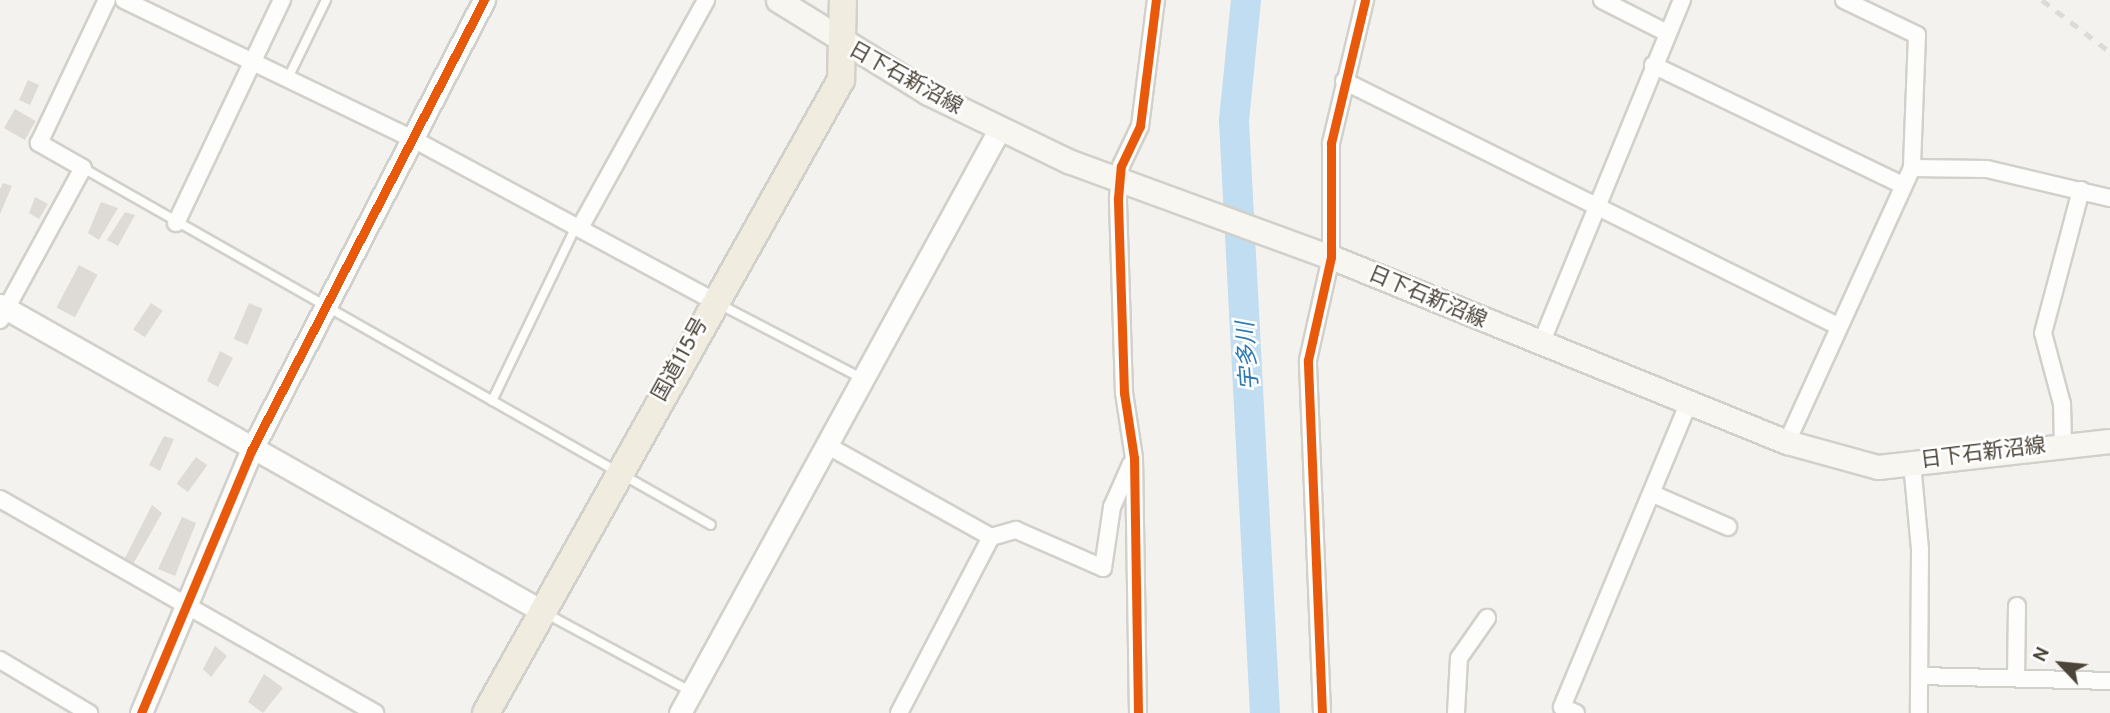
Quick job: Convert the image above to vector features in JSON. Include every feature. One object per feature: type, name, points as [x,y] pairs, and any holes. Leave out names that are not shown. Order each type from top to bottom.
[{"type":"highway","name":"国道115号","points":[[486,713],[714,301],[841,80],[843,0]]},
{"type":"main road","name":"日下石新沼線","points":[[778,0],[842,45],[999,130],[1123,184],[1321,253],[1540,346],[1787,442],[1878,467],[2063,443],[2110,441]]},
{"type":"street","points":[[107,0],[39,143],[83,168],[2,311],[251,452],[542,611]]},
{"type":"street","points":[[124,0],[413,139],[579,224],[714,301]]},
{"type":"street","points":[[176,223],[282,0]]},
{"type":"street","points":[[141,713],[184,604],[251,452],[484,0]]},
{"type":"street","points":[[579,224],[706,0]]},
{"type":"street","points":[[1138,713],[1134,458],[1124,393],[1123,184],[1140,126],[1156,0]]},
{"type":"street","points":[[1322,713],[1308,360],[1331,143],[1365,0]]},
{"type":"street","points":[[1601,0],[1665,32]]},
{"type":"street","points":[[1540,346],[1593,206],[1665,32],[1682,0]]},
{"type":"street","points":[[1787,442],[1900,184],[1912,167],[1917,35],[1844,0]]},
{"type":"street","points":[[1653,65],[1900,184]]},
{"type":"street","points":[[1344,81],[1838,326]]},
{"type":"street","points":[[680,713],[830,447],[999,130]]},
{"type":"street","points":[[1912,167],[1987,169],[2110,198]]},
{"type":"street","points":[[2063,443],[2062,404],[2043,333],[2081,190]]},
{"type":"street","points":[[1576,713],[1562,707],[1653,494],[1688,404]]},
{"type":"street","points":[[830,447],[992,537],[1016,530],[1103,568],[1112,507],[1134,458]]},
{"type":"street","points":[[1912,463],[1919,713]]},
{"type":"street","points":[[1653,494],[1728,527]]},
{"type":"street","points":[[0,499],[375,713]]},
{"type":"street","points":[[899,713],[992,537]]},
{"type":"street","points":[[2016,678],[2017,606]]},
{"type":"street","points":[[1456,713],[1459,658],[1487,618]]},
{"type":"street","points":[[0,660],[89,713]]},
{"type":"street","points":[[1920,676],[2110,681]]},
{"type":"lane","points":[[288,78],[326,0]]},
{"type":"lane","points":[[83,168],[710,525]]},
{"type":"lane","points":[[492,401],[579,224]]},
{"type":"lane","points":[[714,301],[865,380]]},
{"type":"lane","points":[[542,611],[692,692]]},
{"type":"building","points":[[28,80],[39,85],[30,105],[19,100]]},
{"type":"building","points":[[15,109],[36,121],[25,140],[4,128]]},
{"type":"building","points":[[3,183],[12,186],[0,214],[0,189]]},
{"type":"building","points":[[35,197],[48,204],[39,219],[29,213]]},
{"type":"building","points":[[101,202],[118,208],[99,240],[88,233]]},
{"type":"building","points":[[125,212],[135,215],[118,246],[107,240]]},
{"type":"building","points":[[79,265],[98,275],[75,317],[56,307]]},
{"type":"building","points":[[151,303],[163,311],[145,337],[133,330]]},
{"type":"building","points":[[249,303],[263,309],[248,345],[234,339]]},
{"type":"building","points":[[220,351],[233,358],[218,387],[207,381]]},
{"type":"building","points":[[164,436],[174,439],[160,471],[149,465]]},
{"type":"building","points":[[196,457],[207,465],[188,492],[177,484]]},
{"type":"building","points":[[152,505],[162,513],[132,566],[124,560]]},
{"type":"building","points":[[182,517],[196,523],[175,576],[158,569]]},
{"type":"building","points":[[215,646],[227,656],[211,677],[203,669]]},
{"type":"building","points":[[264,674],[283,688],[263,713],[248,702]]},
{"type":"waterway","name":"宇多川","points":[[1246,0],[1234,121],[1265,713]]},
{"type":"railway","points":[[2042,0],[2110,52]]},
{"type":"cycle path","points":[[141,713],[251,451],[484,0]]},
{"type":"cycle path","points":[[1138,713],[1134,458],[1124,393],[1118,198],[1121,166],[1140,126],[1156,0]]},
{"type":"cycle path","points":[[1322,713],[1308,360],[1331,257],[1331,143],[1365,0]]}]
